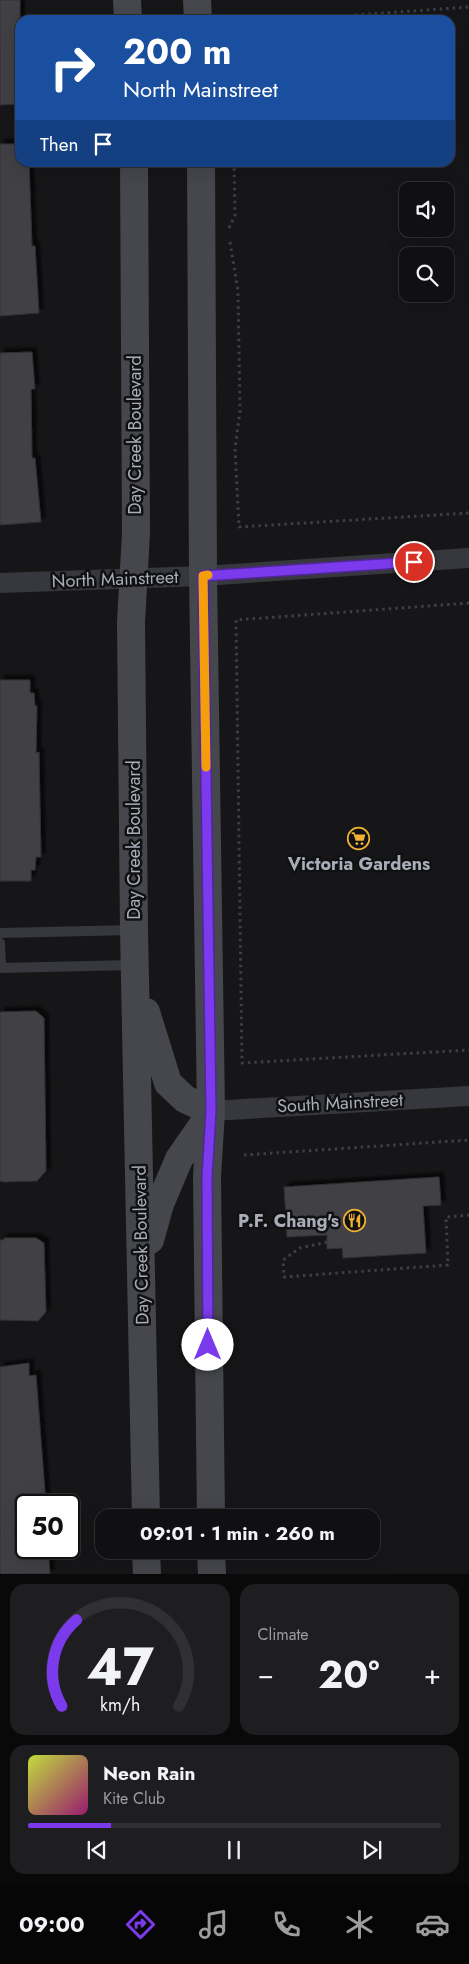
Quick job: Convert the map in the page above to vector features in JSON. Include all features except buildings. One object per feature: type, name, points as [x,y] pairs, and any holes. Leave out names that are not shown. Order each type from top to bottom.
[{"type":"main road","points":[[126,0],[128,15]]},
{"type":"main road","points":[[197,0],[198,15]]},
{"type":"main road","name":"Day Creek Boulevard","points":[[134,167],[136,533],[131,622],[134,930],[146,1509]]},
{"type":"main road","points":[[201,167],[203,576],[211,1111],[207,1177],[211,1509]]},
{"type":"main road","points":[[136,972],[168,1083],[185,1099],[211,1111]]},
{"type":"main road","points":[[142,1272],[160,1204],[179,1159],[211,1111]]},
{"type":"main road","points":[[146,1559],[147,1574]]},
{"type":"main road","points":[[211,1559],[212,1574]]},
{"type":"street","name":"North Mainstreet","points":[[0,583],[203,576],[469,558]]},
{"type":"street","name":"South Mainstreet","points":[[211,1111],[469,1096]]},
{"type":"lane","points":[[0,933],[134,930]]},
{"type":"lane","points":[[0,943],[1,968],[136,972]]},
{"type":"path","points":[[361,15],[469,8]]},
{"type":"path","points":[[234,167],[235,216],[229,227],[231,256],[238,291],[240,411],[234,449],[239,527],[469,513]]},
{"type":"path","points":[[469,603],[236,620],[242,1063],[469,1050]]},
{"type":"path","points":[[244,1155],[469,1140]]},
{"type":"path","points":[[327,1242],[300,1248],[283,1260],[284,1277],[448,1265],[446,1217],[469,1215]]},
{"type":"slow traffic","points":[[206,767],[203,576],[208,575]]},
{"type":"place","name":"Victoria Gardens","points":[[359,839]]},
{"type":"place","name":"P.F. Chang's","points":[[355,1221]]},
{"type":"route","points":[[208,1345],[207,1177],[211,1111],[203,576],[414,562]]}]
